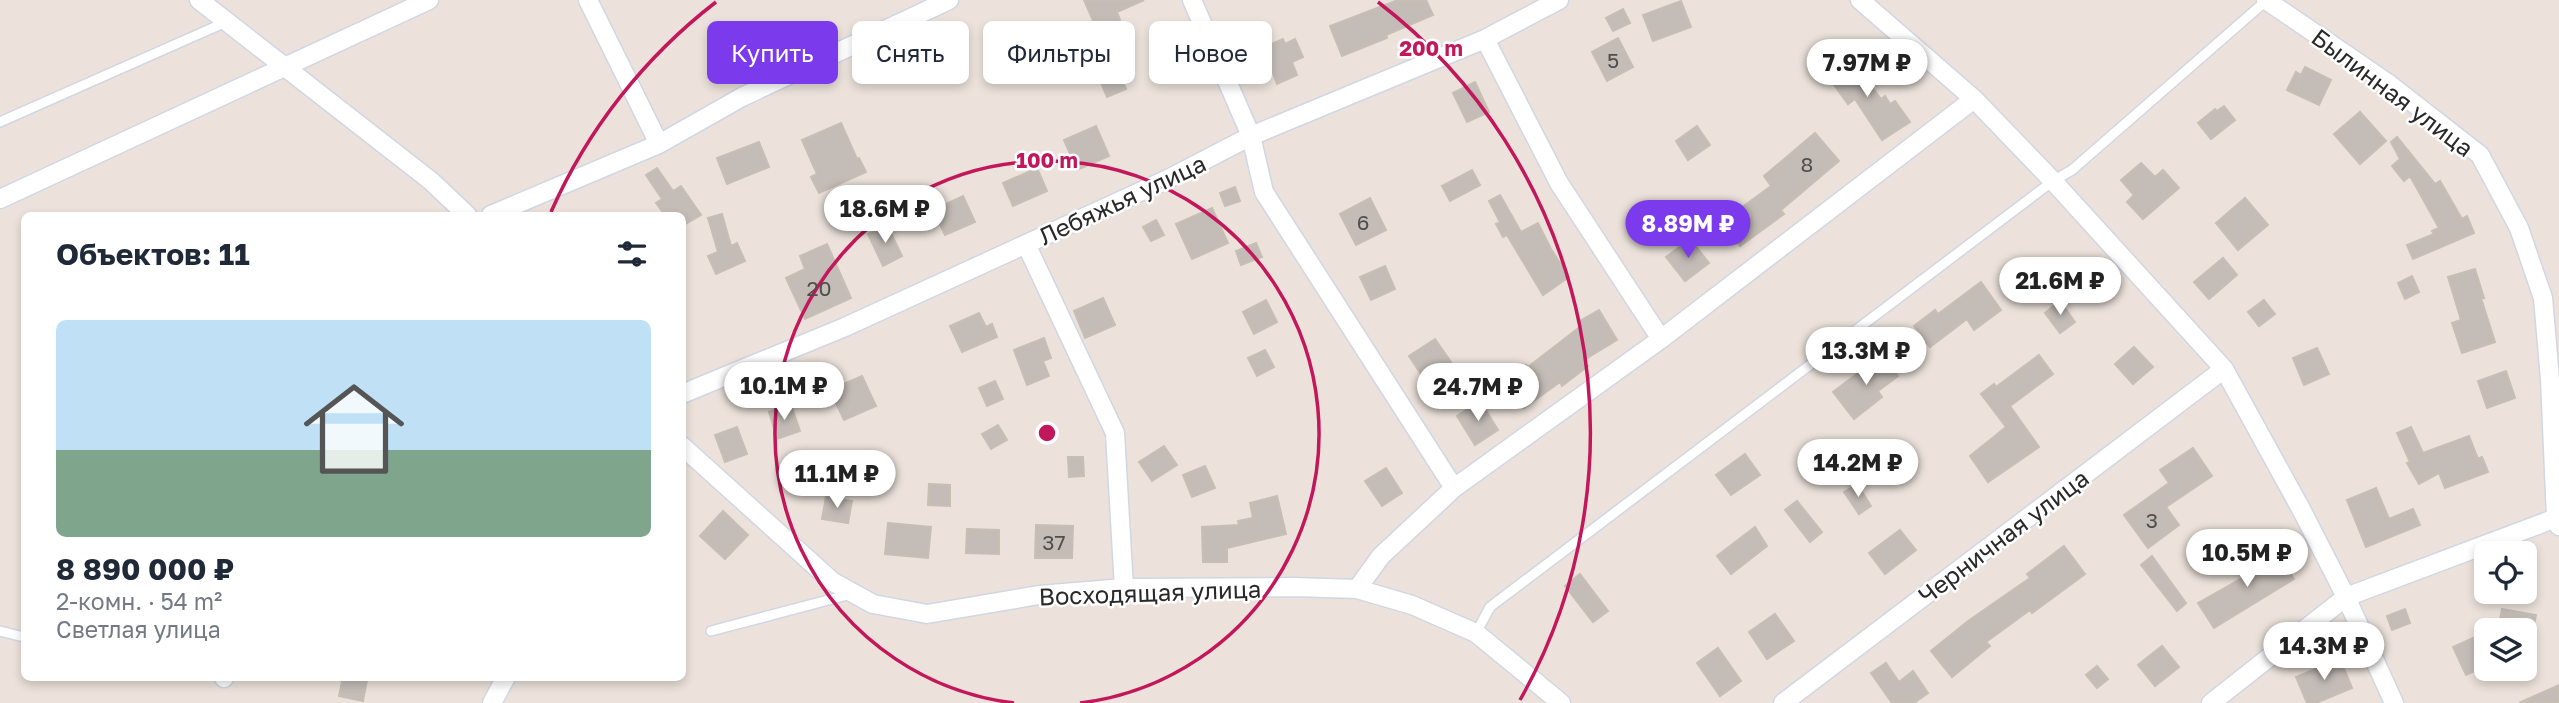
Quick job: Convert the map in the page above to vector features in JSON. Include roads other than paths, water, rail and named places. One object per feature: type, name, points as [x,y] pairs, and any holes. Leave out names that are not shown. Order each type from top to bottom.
[{"type":"street","points":[[198,0],[431,181],[464,212]]},
{"type":"street","points":[[0,199],[429,0]]},
{"type":"street","points":[[588,0],[659,144]]},
{"type":"street","points":[[498,212],[659,144],[742,97],[949,0]]},
{"type":"street","points":[[1192,0],[1251,136],[1264,192],[1454,488]]},
{"type":"street","name":"Лебяжья улица","points":[[686,392],[845,327],[1168,179],[1251,136],[1485,38],[1559,0]]},
{"type":"street","points":[[1860,0],[1974,99],[2053,181],[2224,369],[2346,597],[2394,703]]},
{"type":"street","name":"Былинная улица","points":[[2267,0],[2389,84],[2480,155],[2519,228],[2543,298],[2557,522]]},
{"type":"street","points":[[1485,38],[1559,183],[1661,339]]},
{"type":"street","points":[[1357,589],[1381,556],[1454,488],[1661,339],[1974,99]]},
{"type":"street","points":[[1026,244],[1115,433],[1124,588]]},
{"type":"street","name":"Черничная улица","points":[[1783,703],[2224,369]]},
{"type":"street","name":"Восходящая улица","points":[[686,450],[833,582],[873,604],[927,614],[1039,595],[1124,588],[1357,589],[1412,605],[1476,633],[1561,703]]},
{"type":"street","points":[[2211,703],[2346,597],[2557,522]]},
{"type":"street","points":[[492,703],[504,681]]},
{"type":"lane","points":[[1476,633],[1490,607],[2053,181],[2072,170],[2267,0]]},
{"type":"lane","points":[[0,121],[226,22]]},
{"type":"lane","points":[[711,631],[853,593]]},
{"type":"lane","points":[[0,631],[21,636]]}]
